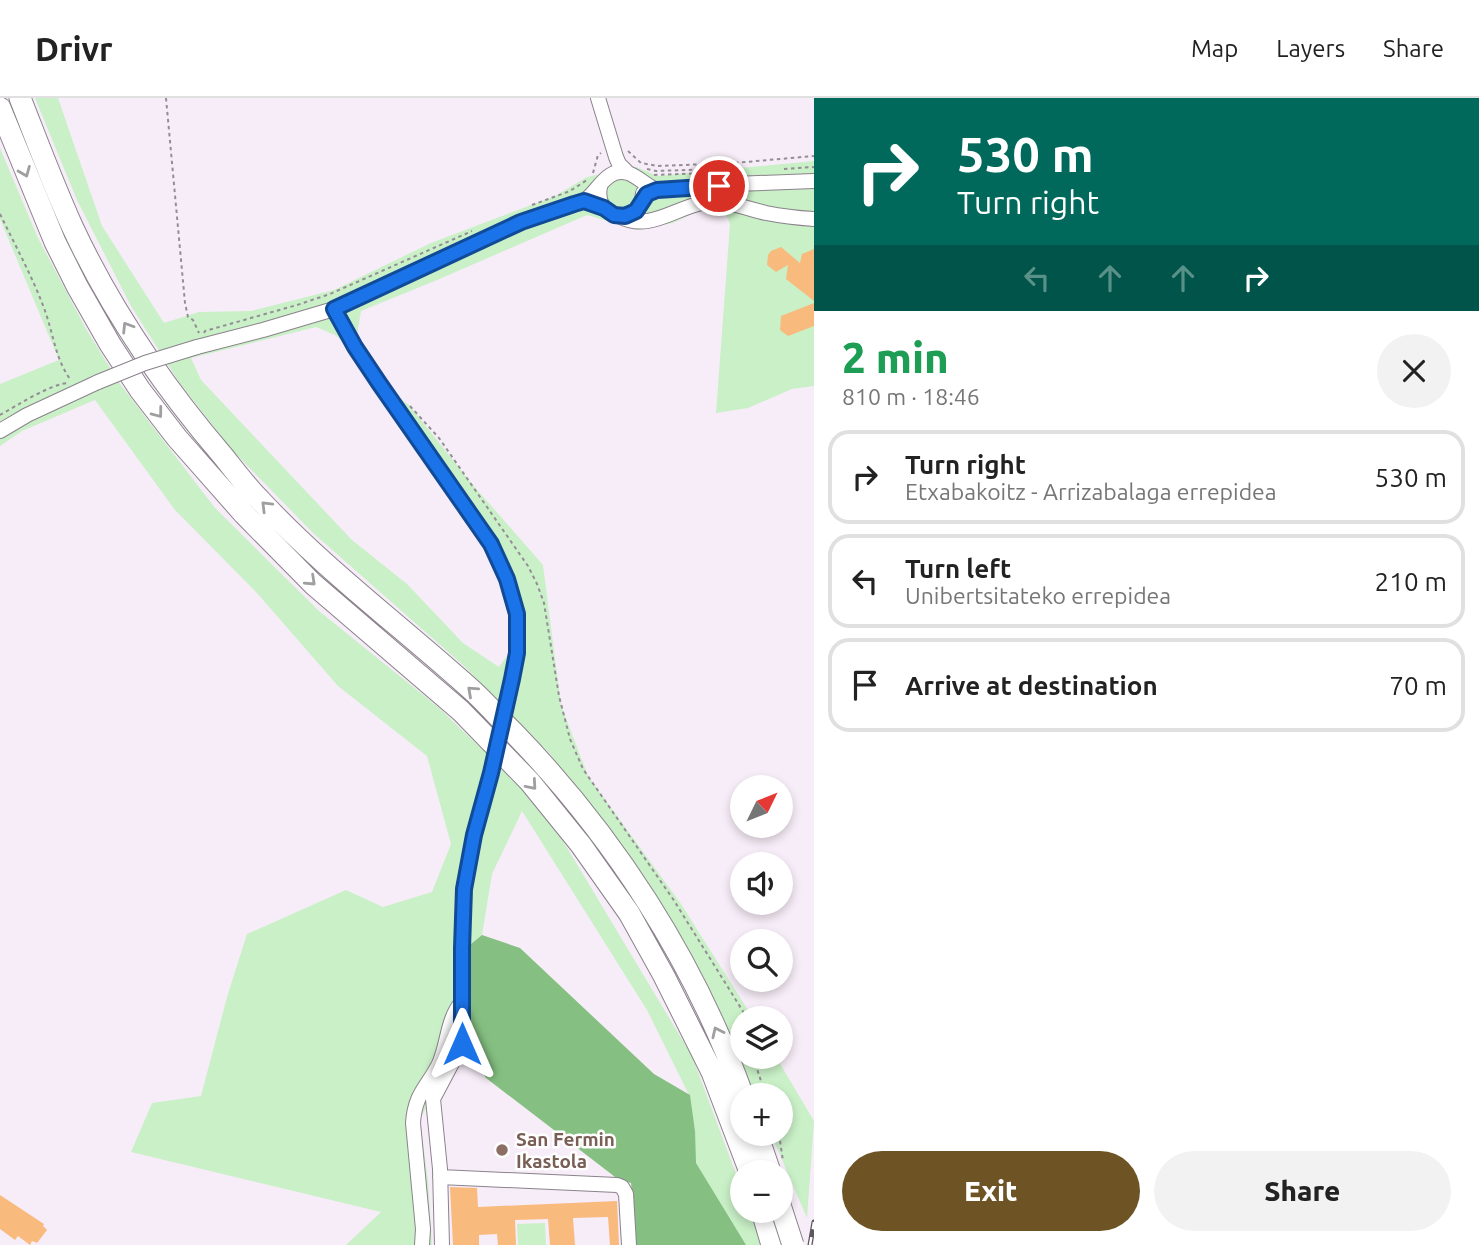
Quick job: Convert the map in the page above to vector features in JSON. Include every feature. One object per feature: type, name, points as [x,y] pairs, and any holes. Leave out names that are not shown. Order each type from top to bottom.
[{"type":"highway","points":[[20,98],[71,225],[93,269],[130,333],[195,424],[258,499],[329,568],[476,694],[546,766],[608,843],[650,905],[712,1020],[739,1083]]},
{"type":"highway","points":[[0,108],[55,242],[110,344],[140,390],[177,438],[244,514],[313,583],[461,710],[530,782],[581,845],[629,913],[664,976],[712,1072],[745,1160]]},
{"type":"highway","points":[[766,1223],[772,1245]]},
{"type":"highway","points":[[789,1223],[793,1245]]},
{"type":"street","points":[[598,98],[619,163],[633,176],[657,190]]},
{"type":"street","points":[[604,208],[599,198],[609,164],[611,143]]},
{"type":"street","points":[[0,431],[27,415],[145,363],[334,309],[521,222],[584,201],[608,177],[618,172],[633,176],[642,188],[643,215],[650,220]]},
{"type":"street","points":[[619,216],[631,214],[647,194],[657,190],[814,181]]},
{"type":"street","points":[[584,201],[629,221],[642,222],[701,203],[720,202],[768,213],[814,219]]},
{"type":"street","points":[[334,309],[372,373],[491,544],[507,579],[517,614],[517,653],[464,889],[462,1044],[433,1099],[440,1177],[442,1245]]},
{"type":"street","points":[[570,832],[587,817]]},
{"type":"street","points":[[422,1245],[414,1108],[439,1064],[453,1012],[462,1001]]},
{"type":"street","points":[[440,1177],[617,1185],[622,1187],[626,1194],[629,1245]]},
{"type":"path","points":[[166,98],[185,303],[188,317],[193,320],[202,346]]},
{"type":"path","points":[[611,143],[621,145],[637,160],[649,165],[734,163],[814,156]]},
{"type":"path","points":[[0,214],[40,299],[59,360],[73,383],[64,382],[52,387],[0,415]]},
{"type":"path","points":[[409,405],[439,438],[528,566],[544,603],[559,696],[570,739],[583,769],[673,899],[740,1006]]},
{"type":"green space","points":[[35,98],[58,98],[102,226],[164,323],[199,312],[251,311],[334,290],[431,243],[555,196],[587,177],[636,167],[658,176],[814,161],[814,386],[792,389],[748,408],[716,413],[730,224],[725,212],[705,208],[673,223],[637,230],[587,215],[361,311],[356,341],[368,362],[335,335],[316,327],[191,358],[201,380],[352,540],[407,584],[463,643],[499,667],[509,653],[511,614],[494,565],[379,383],[409,405],[472,484],[543,565],[561,705],[588,776],[681,904],[730,982],[730,992],[737,992],[745,1006],[730,1006],[730,1042],[704,987],[626,853],[550,754],[464,666],[313,533],[232,450],[179,382],[131,306],[77,200]]},
{"type":"green space","points":[[0,148],[38,238],[86,329],[120,384],[215,508],[319,611],[438,707],[510,776],[557,831],[692,1056],[731,1160],[730,1223],[754,1223],[761,1245],[746,1245],[691,1177],[695,1131],[689,1095],[647,1010],[522,811],[492,874],[482,935],[471,944],[462,1044],[420,1119],[432,1245],[346,1245],[381,1212],[131,1152],[152,1103],[201,1096],[247,934],[346,890],[383,907],[432,892],[451,844],[427,756],[338,686],[257,593],[175,510],[95,400],[22,431],[0,446],[0,384],[59,360],[0,219]]},
{"type":"green space","points":[[482,935],[520,948],[654,1074],[690,1095],[696,1163],[730,1223],[746,1245],[636,1245],[631,1183],[619,1180],[486,1078],[479,1067],[462,1001],[471,944]]},
{"type":"green space","points":[[743,1069],[783,1069],[791,1083],[749,1083]]},
{"type":"green space","points":[[793,1086],[814,1121],[807,1218],[793,1185],[793,1160],[782,1160],[776,1146],[793,1146]]},
{"type":"green space","points":[[545,1223],[546,1245],[518,1245],[517,1224]]},
{"type":"building","points":[[781,247],[800,263],[802,254],[814,249],[814,301],[786,279],[788,265],[776,272],[767,265],[771,251]]},
{"type":"building","points":[[814,303],[814,326],[788,336],[780,330],[781,316]]},
{"type":"building","points":[[450,1187],[477,1188],[478,1207],[617,1201],[619,1245],[610,1245],[608,1217],[573,1218],[575,1245],[550,1245],[548,1219],[515,1220],[516,1245],[498,1245],[497,1234],[479,1235],[479,1245],[453,1245]]},
{"type":"building","points":[[0,1195],[44,1224],[47,1230],[37,1243],[32,1241],[30,1245],[18,1236],[15,1240],[0,1229]]},
{"type":"railway","points":[[810,1245],[814,1222]]},
{"type":"place","name":"San Fermin Ikastola","points":[[502,1150]]},
{"type":"route","points":[[462,1044],[464,889],[474,835],[512,679],[517,653],[517,614],[507,579],[491,544],[379,383],[334,309],[521,222],[574,204],[584,201],[604,208],[614,215],[625,216],[636,211],[647,194],[657,190],[719,186]]}]
